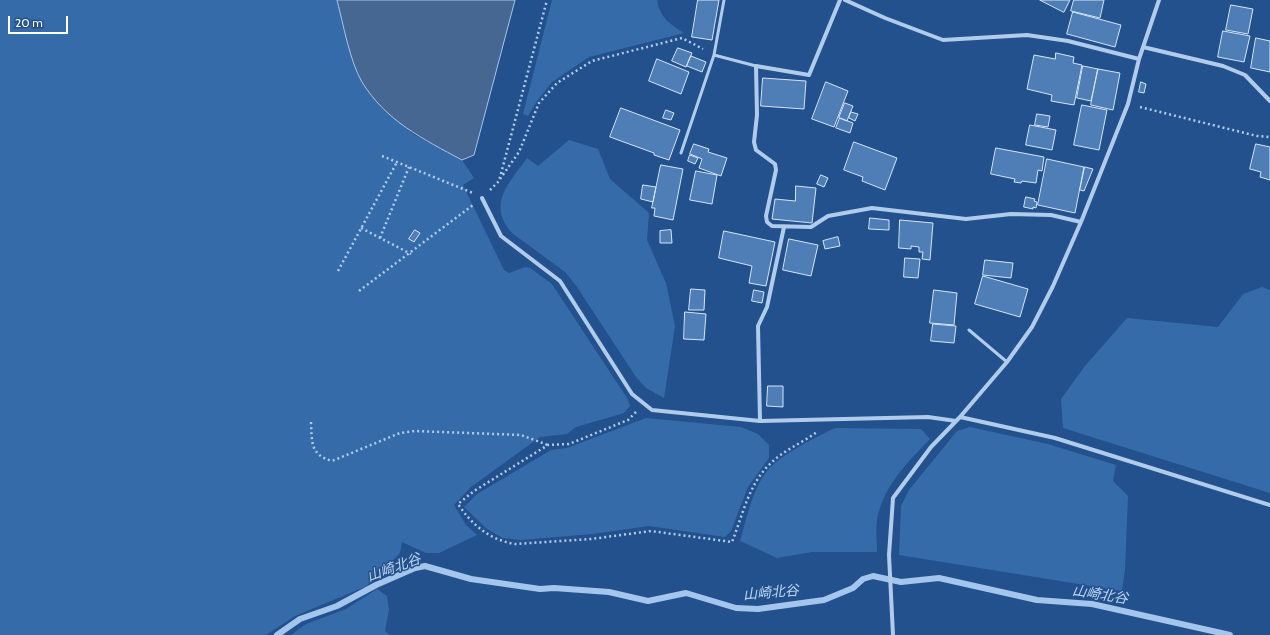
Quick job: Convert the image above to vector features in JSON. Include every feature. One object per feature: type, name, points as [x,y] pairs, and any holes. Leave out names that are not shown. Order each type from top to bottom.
[{"type":"street","points":[[840,0],[809,75],[756,66],[757,115],[754,142],[756,150],[774,164],[776,170],[766,216],[767,222],[772,226],[811,227],[828,216],[872,208],[966,219],[1011,214],[1051,215],[1082,222]]},
{"type":"street","points":[[845,0],[885,18],[943,40],[1027,35],[1068,41],[1139,59]]},
{"type":"street","points":[[893,634],[889,555],[893,498],[930,447],[958,419],[1007,362],[1032,327],[1053,286],[1082,222],[1128,104],[1139,59],[1159,0]]},
{"type":"street","points":[[1143,47],[1223,66],[1245,75],[1270,101]]},
{"type":"street","points":[[482,198],[501,236],[560,281],[632,394],[652,410],[760,421],[928,417],[958,419],[1055,438],[1270,505]]},
{"type":"street","points":[[760,421],[758,326],[767,307],[784,227]]},
{"type":"lane","points":[[681,153],[714,55],[724,0]]},
{"type":"lane","points":[[714,55],[756,66]]},
{"type":"lane","points":[[968,330],[1007,362]]},
{"type":"path","points":[[499,181],[547,0]]},
{"type":"path","points":[[359,291],[411,254],[482,198],[499,181],[519,152],[539,103],[546,93],[557,83],[592,61],[682,38],[714,55]]},
{"type":"path","points":[[1128,104],[1257,136],[1270,137]]},
{"type":"path","points":[[382,156],[463,188],[482,198]]},
{"type":"path","points":[[338,271],[397,162]]},
{"type":"path","points":[[380,238],[409,167]]},
{"type":"path","points":[[361,228],[411,254]]},
{"type":"path","points":[[311,422],[312,443],[316,452],[321,458],[332,462],[400,433],[415,431],[521,435],[548,445],[569,444],[628,420],[644,403]]},
{"type":"path","points":[[548,445],[474,490],[458,504],[469,519],[484,532],[503,542],[515,544],[590,539],[651,531],[732,542],[752,492],[763,471],[778,458],[836,419]]},
{"type":"shaded area","points":[[0,0],[337,0],[349,45],[361,81],[375,99],[413,134],[462,160],[474,178],[463,185],[504,270],[509,273],[525,267],[530,268],[552,284],[627,398],[630,406],[624,413],[576,427],[567,434],[540,437],[471,487],[454,505],[466,525],[477,535],[439,553],[426,553],[402,542],[400,553],[389,564],[376,572],[367,586],[295,616],[266,635],[0,635]]},
{"type":"shaded area","points":[[337,0],[515,0],[474,155],[462,160],[406,128],[382,108],[362,82],[358,74],[347,42]]},
{"type":"shaded area","points":[[552,0],[657,0],[658,6],[666,20],[684,33],[589,57],[552,82],[537,101],[528,116],[523,114]]},
{"type":"shaded area","points":[[569,140],[598,149],[610,179],[649,213],[647,240],[666,283],[675,326],[664,398],[646,388],[636,377],[577,287],[565,272],[512,233],[504,222],[501,212],[503,194],[527,158],[538,166]]},
{"type":"shaded area","points":[[1262,287],[1270,290],[1270,493],[1063,428],[1061,399],[1085,366],[1127,318],[1218,327],[1243,294]]},
{"type":"shaded area","points":[[646,418],[741,427],[758,434],[769,445],[769,458],[748,487],[731,531],[725,537],[649,526],[592,534],[521,540],[503,538],[487,529],[464,507],[477,494],[551,450],[567,448]]},
{"type":"shaded area","points":[[970,427],[1048,444],[1116,465],[1113,481],[1128,496],[1125,569],[1122,591],[899,555],[901,506],[909,490],[957,431]]},
{"type":"shaded area","points":[[835,428],[921,429],[930,439],[899,474],[886,493],[877,519],[877,552],[812,552],[777,558],[740,541],[757,487],[767,471],[789,453]]},
{"type":"shaded area","points":[[377,589],[387,596],[389,610],[385,631],[390,635],[291,635],[306,624],[346,609]]},
{"type":"building","points":[[698,0],[719,0],[712,40],[692,37]]},
{"type":"building","points":[[1040,0],[1070,0],[1064,12]]},
{"type":"building","points":[[1074,0],[1104,0],[1100,18],[1071,11]]},
{"type":"building","points":[[1231,5],[1253,9],[1248,34],[1226,30]]},
{"type":"building","points":[[1073,12],[1121,25],[1115,47],[1067,34]]},
{"type":"building","points":[[1223,31],[1250,36],[1244,62],[1218,57]]},
{"type":"building","points":[[1256,38],[1270,41],[1270,72],[1251,68]]},
{"type":"building","points":[[678,48],[692,53],[686,67],[672,61]]},
{"type":"building","points":[[1056,53],[1074,57],[1073,63],[1082,65],[1074,105],[1051,101],[1052,95],[1027,89],[1034,55],[1055,59]]},
{"type":"building","points":[[691,56],[706,62],[702,72],[687,66]]},
{"type":"building","points":[[657,59],[689,72],[681,94],[649,81]]},
{"type":"building","points":[[1083,66],[1098,69],[1091,101],[1077,98]]},
{"type":"building","points":[[1098,69],[1120,73],[1113,110],[1091,105]]},
{"type":"building","points":[[763,78],[806,81],[804,109],[761,106]]},
{"type":"building","points":[[826,82],[848,91],[834,127],[812,119]]},
{"type":"building","points":[[1141,82],[1146,84],[1144,93],[1139,92]]},
{"type":"building","points":[[845,103],[853,106],[847,121],[839,118]]},
{"type":"building","points":[[1082,105],[1107,110],[1099,150],[1074,145]]},
{"type":"building","points":[[621,108],[680,130],[669,160],[610,137]]},
{"type":"building","points":[[666,110],[674,113],[671,120],[663,118]]},
{"type":"building","points":[[851,112],[858,114],[855,121],[849,118]]},
{"type":"building","points":[[1037,114],[1050,116],[1048,127],[1035,125]]},
{"type":"building","points":[[840,118],[853,123],[850,133],[836,128]]},
{"type":"building","points":[[1030,125],[1056,130],[1052,150],[1026,145]]},
{"type":"building","points":[[854,142],[897,158],[885,190],[862,181],[863,177],[844,170]]},
{"type":"building","points":[[694,144],[709,149],[708,152],[727,158],[721,176],[699,168],[702,159],[690,154]]},
{"type":"building","points":[[1256,144],[1270,147],[1270,180],[1260,177],[1261,172],[1250,169]]},
{"type":"building","points":[[996,148],[1044,157],[1042,171],[1038,170],[1036,183],[1022,181],[1021,183],[1014,182],[1015,179],[991,174]]},
{"type":"building","points":[[690,155],[698,158],[695,164],[688,161]]},
{"type":"building","points":[[1047,159],[1084,167],[1075,213],[1038,205]]},
{"type":"building","points":[[661,165],[683,169],[673,220],[654,216],[655,208],[652,208]]},
{"type":"building","points":[[1085,167],[1093,169],[1084,191],[1080,190]]},
{"type":"building","points":[[696,171],[717,175],[712,204],[690,200]]},
{"type":"building","points":[[821,175],[828,178],[824,187],[817,184]]},
{"type":"building","points":[[643,185],[656,187],[653,202],[641,199]]},
{"type":"building","points":[[796,186],[816,188],[812,223],[772,219],[775,199],[795,201]]},
{"type":"building","points":[[1026,197],[1035,199],[1034,201],[1037,202],[1036,208],[1033,207],[1033,209],[1024,207]]},
{"type":"building","points":[[870,218],[889,220],[889,230],[869,229]]},
{"type":"building","points":[[900,220],[933,223],[930,260],[922,259],[923,252],[919,252],[919,247],[911,246],[911,249],[899,248]]},
{"type":"building","points":[[415,230],[420,233],[414,242],[409,239]]},
{"type":"building","points":[[671,230],[672,243],[660,243],[660,231]]},
{"type":"building","points":[[724,231],[775,242],[766,286],[749,283],[752,266],[719,258]]},
{"type":"building","points":[[838,237],[840,246],[825,249],[823,241]]},
{"type":"building","points":[[789,239],[818,245],[811,276],[783,270]]},
{"type":"building","points":[[905,258],[920,259],[918,278],[904,277]]},
{"type":"building","points":[[985,260],[1013,263],[1011,278],[983,275]]},
{"type":"building","points":[[983,276],[1028,289],[1020,317],[975,304]]},
{"type":"building","points":[[691,289],[705,290],[704,310],[689,310]]},
{"type":"building","points":[[754,290],[764,292],[762,303],[752,301]]},
{"type":"building","points":[[934,290],[957,293],[954,325],[930,323]]},
{"type":"building","points":[[685,312],[706,314],[704,340],[684,339]]},
{"type":"building","points":[[933,324],[956,326],[954,343],[931,341]]},
{"type":"building","points":[[768,386],[783,386],[783,407],[767,406]]},
{"type":"waterway","name":"山崎北谷","points":[[277,635],[300,619],[337,606],[376,585],[415,568],[425,566],[471,579],[540,589],[554,588],[609,592],[648,601],[686,593],[736,608],[758,609],[824,600],[853,588],[863,579],[873,576],[901,582],[939,578],[1037,600],[1092,604],[1230,635]]}]
